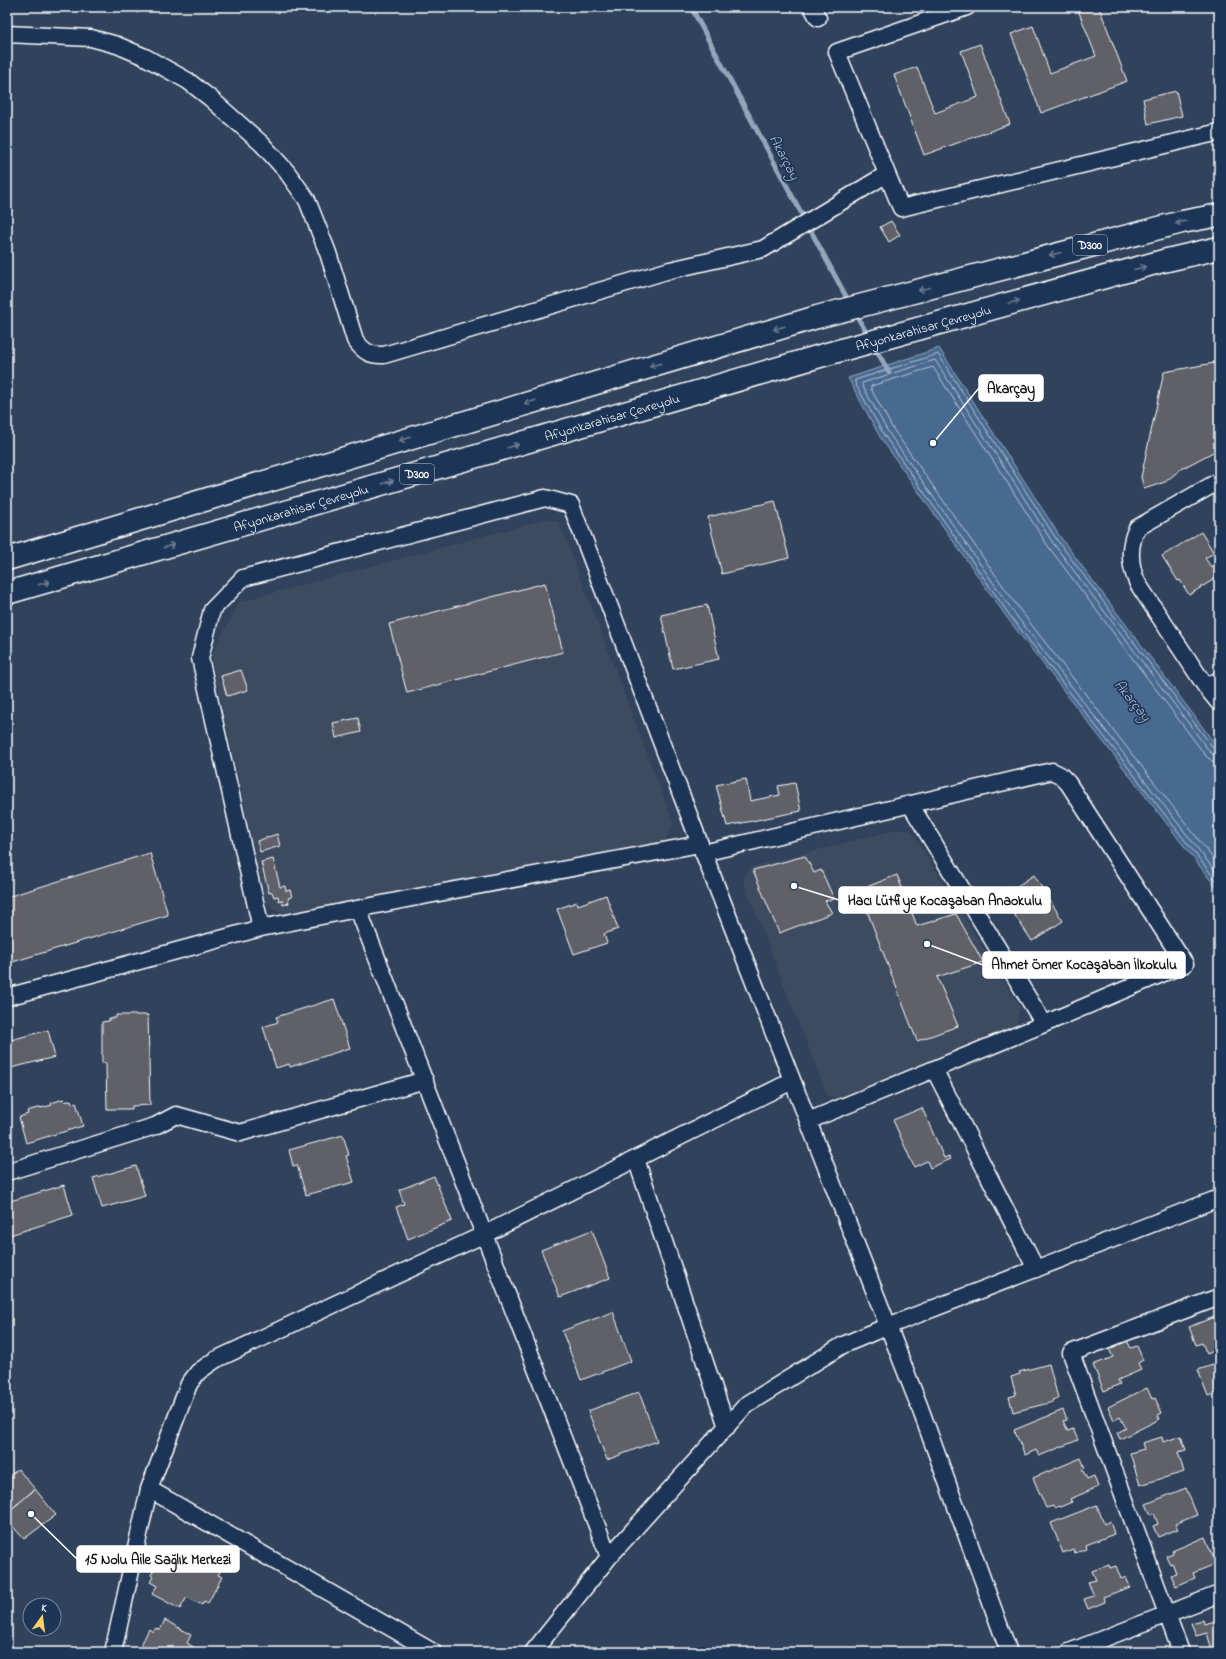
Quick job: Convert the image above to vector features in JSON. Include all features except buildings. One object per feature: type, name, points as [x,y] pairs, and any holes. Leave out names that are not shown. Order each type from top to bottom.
[{"type":"highway","name":"D300","points":[[7,559],[817,317],[962,278],[1182,222],[1219,215]]},
{"type":"highway","name":"Afyonkarahisar Çevreyolu","points":[[7,594],[827,354],[1163,261],[1219,248]]},
{"type":"street","points":[[967,7],[837,52],[901,208],[1219,132]]},
{"type":"street","points":[[7,34],[91,38],[117,45],[158,64],[188,81],[210,98],[262,144],[287,172],[308,200],[328,253],[355,340],[368,354],[376,356],[384,355],[670,270],[763,249],[887,174]]},
{"type":"street","points":[[1219,481],[1137,528],[1131,545],[1130,554],[1131,565],[1138,584],[1213,684],[1219,703]]},
{"type":"street","points":[[261,928],[200,658],[212,610],[243,578],[545,498],[571,505],[702,849],[920,1408],[1009,1652]]},
{"type":"street","points":[[7,998],[261,928],[358,909],[702,849],[910,804],[1044,772],[1052,771],[1060,775],[1068,783],[1185,964],[808,1122]]},
{"type":"street","points":[[910,804],[1044,1024]]},
{"type":"street","points":[[358,909],[609,1557]]},
{"type":"street","points":[[934,1069],[1036,1269]]},
{"type":"street","points":[[7,1172],[155,1126],[176,1115],[240,1133],[425,1080]]},
{"type":"street","points":[[113,1652],[149,1489],[189,1384],[198,1372],[215,1360],[485,1234],[792,1081]]},
{"type":"street","points":[[636,1159],[727,1427]]},
{"type":"street","points":[[533,1652],[609,1557],[746,1406],[836,1349],[888,1326],[1219,1198]]},
{"type":"street","points":[[1181,1652],[1166,1615],[1071,1353],[1219,1297]]},
{"type":"street","points":[[149,1489],[433,1652]]},
{"type":"street","points":[[1069,1652],[1219,1594]]},
{"type":"shaded area","points":[[547,519],[559,522],[674,825],[663,843],[282,914],[266,903],[211,656],[239,602]]},
{"type":"shaded area","points":[[899,829],[911,831],[1020,1007],[1016,1026],[841,1099],[827,1095],[743,881],[751,867]]},
{"type":"water","points":[[939,348],[1061,538],[1219,749],[1219,891],[1008,619],[880,437],[848,378]]},
{"type":"waterway","name":"Akarçay","points":[[691,7],[849,302]]},
{"type":"waterway","name":"Akarçay","points":[[855,313],[869,337]]},
{"type":"waterway","name":"Akarçay","points":[[874,346],[889,372]]},
{"type":"place","name":"Akarçay","points":[[933,443]]},
{"type":"place","name":"Hacı Lütfiye Kocaşaban Anaokulu","points":[[794,886]]},
{"type":"place","name":"Ahmet Ömer Kocaşaban İlkokulu","points":[[927,944]]},
{"type":"place","name":"15 Nolu Aile Sağlık Merkezi","points":[[31,1514]]}]
